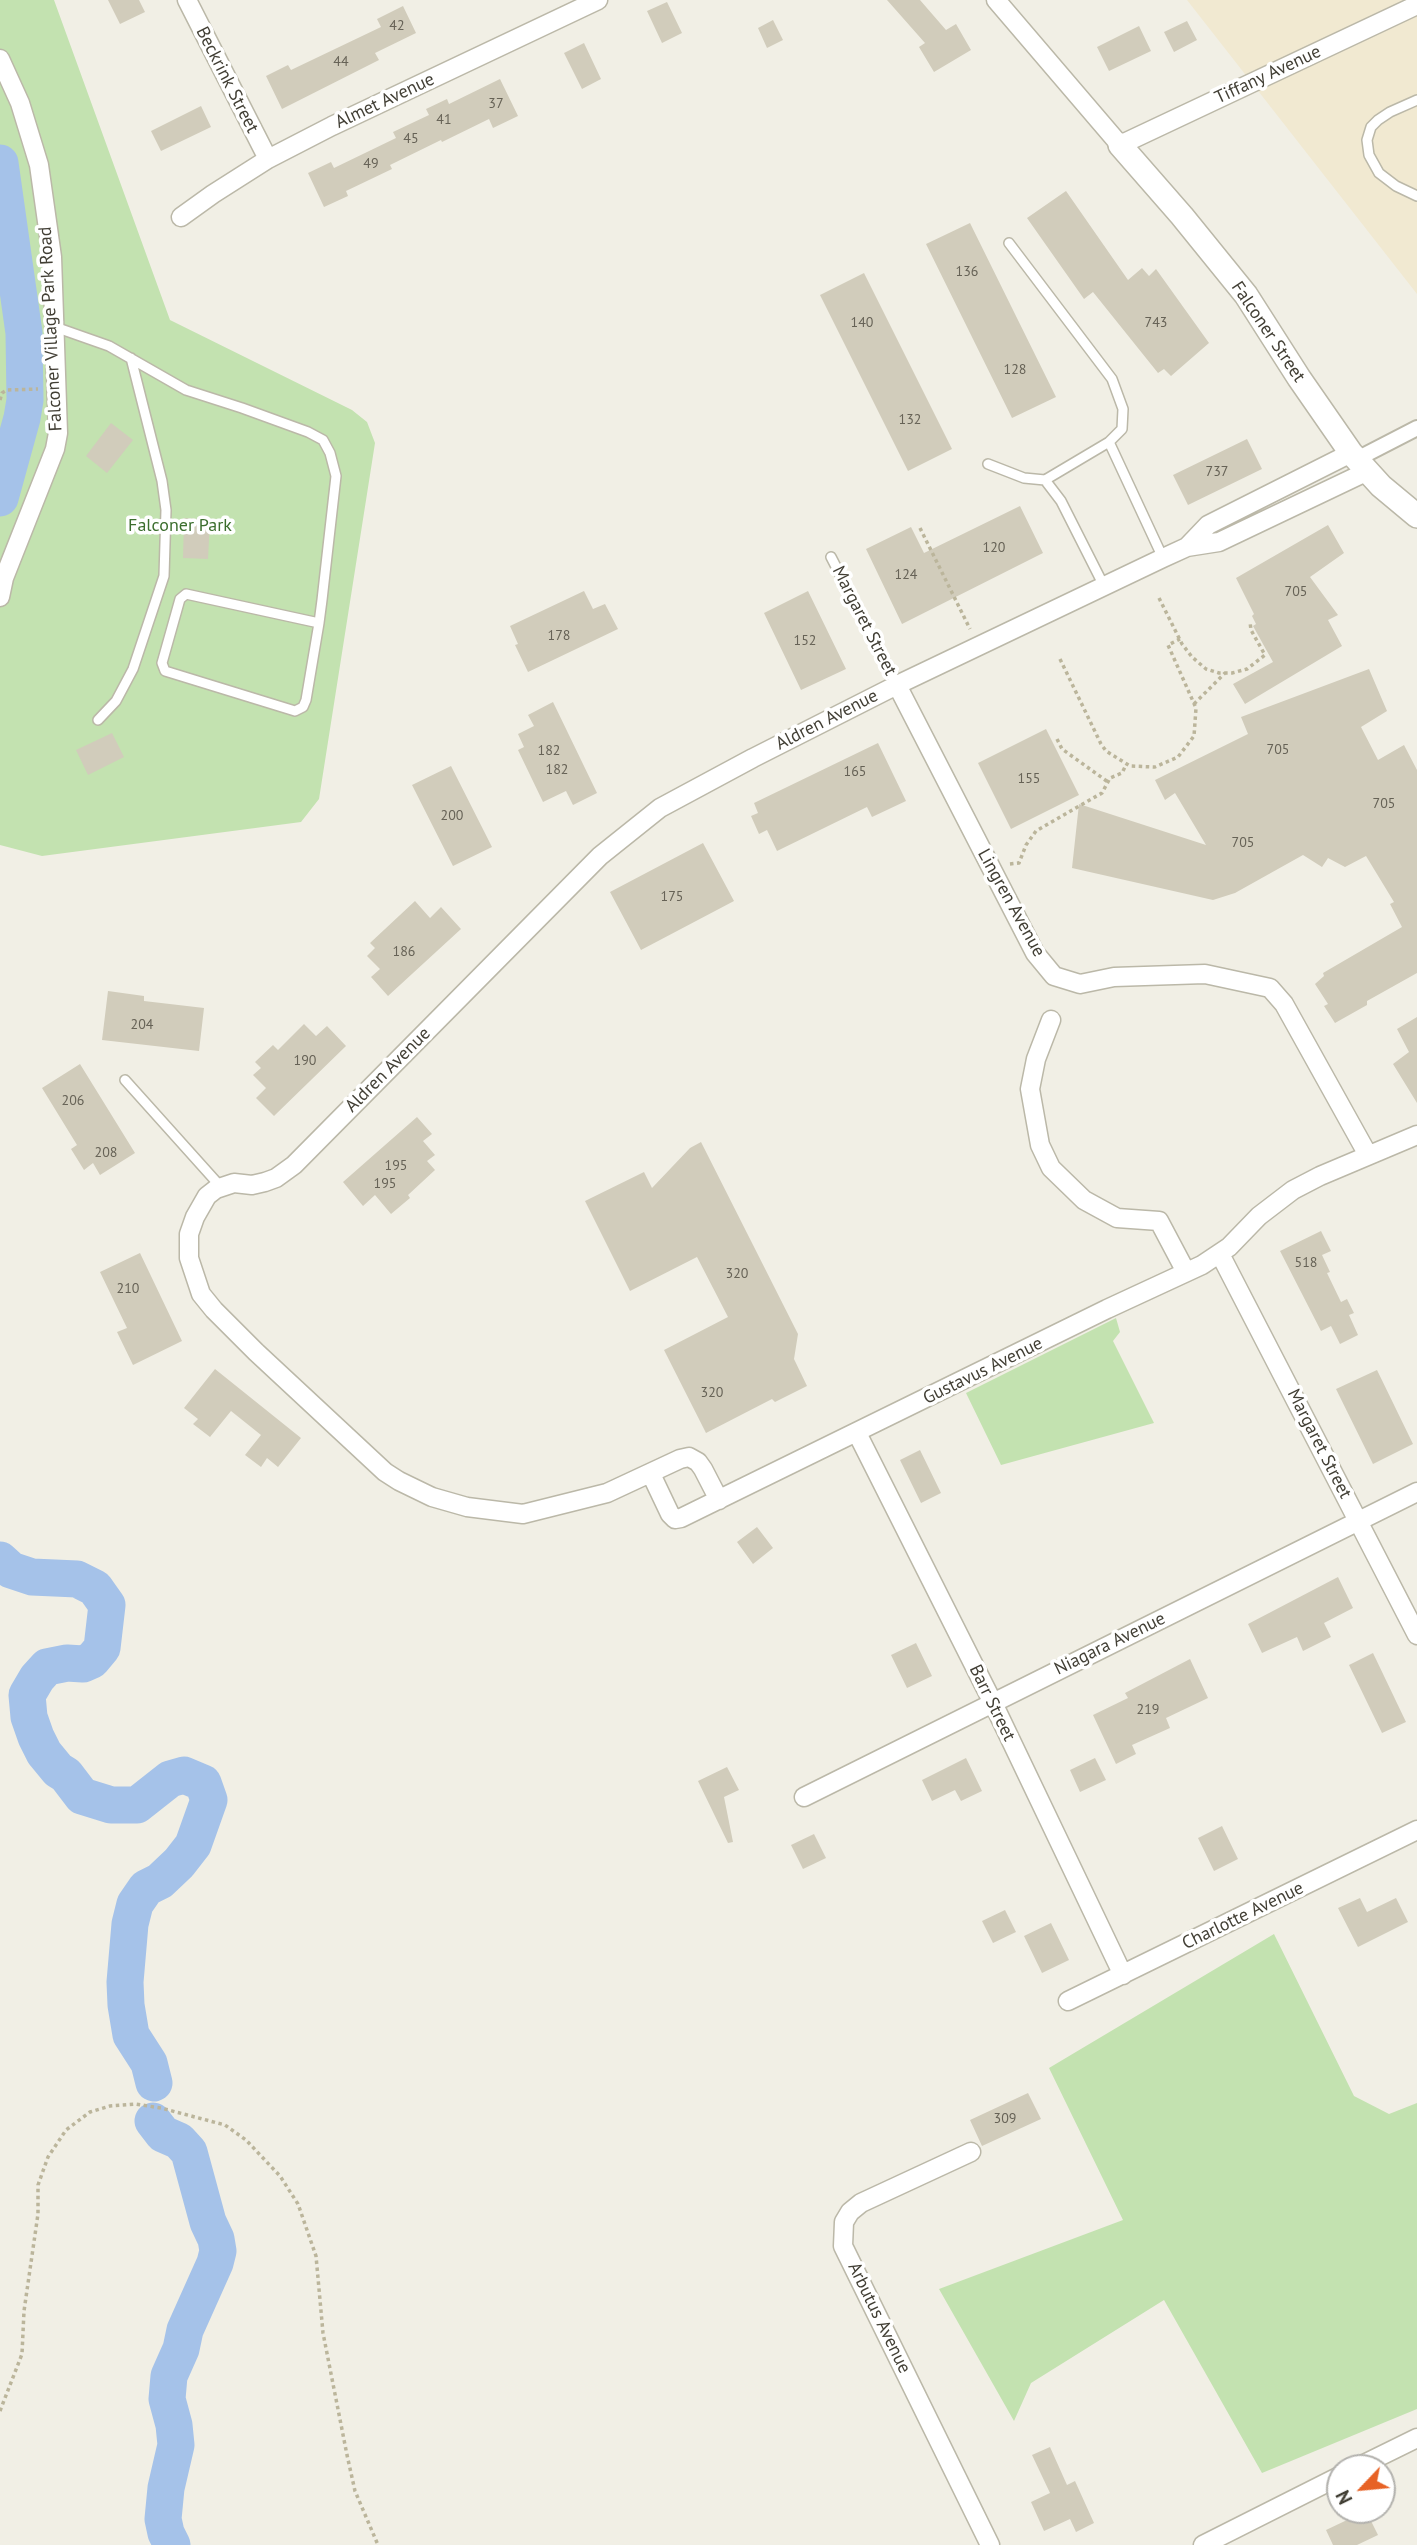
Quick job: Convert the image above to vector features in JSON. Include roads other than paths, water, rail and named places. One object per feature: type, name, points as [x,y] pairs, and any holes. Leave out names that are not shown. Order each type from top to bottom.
[{"type":"street","name":"Beckrink Street","points":[[187,0],[268,159]]},
{"type":"street","name":"Almet Avenue","points":[[181,217],[268,159],[598,0]]},
{"type":"street","points":[[996,0],[1120,145]]},
{"type":"street","name":"Tiffany Avenue","points":[[1120,145],[1417,5]]},
{"type":"street","name":"Falconer Village Park Road","points":[[0,59],[20,103],[39,165],[52,257],[58,433],[55,449],[4,578],[0,597]]},
{"type":"street","name":"Falconer Street","points":[[1120,145],[1246,295],[1299,378],[1359,461],[1381,486],[1417,516]]},
{"type":"street","name":"Aldren Avenue","points":[[221,1187],[234,1183],[252,1185],[265,1182],[276,1178],[294,1165],[600,856],[650,815],[752,758],[897,685],[1186,547],[1219,542],[1417,428]]},
{"type":"street","name":"Lingren Avenue","points":[[897,685],[1035,953],[1054,975],[1080,984],[1114,977],[1205,974],[1270,988],[1284,1004],[1368,1155]]},
{"type":"street","points":[[1051,1020],[1036,1059],[1030,1088],[1040,1145],[1051,1168],[1084,1200],[1117,1219],[1159,1221],[1186,1272]]},
{"type":"street","points":[[1368,1155],[1417,1135]]},
{"type":"street","name":"Gustavus Avenue","points":[[651,1474],[670,1514],[675,1519],[681,1518],[1186,1272],[1220,1254],[1279,1200],[1320,1176],[1368,1155]]},
{"type":"street","points":[[221,1187],[207,1196],[189,1234],[189,1258],[201,1294],[256,1352],[385,1472],[432,1497],[467,1507],[523,1514],[607,1493],[680,1459],[694,1459],[703,1469],[719,1500]]},
{"type":"street","name":"Margaret Street","points":[[1220,1254],[1417,1635]]},
{"type":"street","name":"Barr Street","points":[[857,1433],[992,1703],[1123,1975]]},
{"type":"street","name":"Niagara Avenue","points":[[804,1797],[1417,1492]]},
{"type":"street","name":"Charlotte Avenue","points":[[1068,2001],[1417,1830]]},
{"type":"street","name":"Arbutus Avenue","points":[[971,2152],[861,2203],[850,2212],[844,2222],[843,2246],[990,2545]]},
{"type":"street","points":[[1384,2454],[1417,2438]]},
{"type":"street","points":[[1203,2545],[1326,2483]]},
{"type":"lane","points":[[1417,100],[1378,120],[1371,127],[1367,140],[1369,155],[1379,173],[1396,187],[1417,196]]},
{"type":"lane","points":[[988,464],[1024,478],[1045,481],[1110,442],[1122,429],[1123,409],[1112,379],[1009,243]]},
{"type":"lane","points":[[55,327],[109,346],[186,390],[242,408],[323,440],[330,453],[336,476],[319,623],[303,707],[295,711],[164,671],[162,663],[180,599],[186,594],[319,623]]},
{"type":"lane","points":[[98,720],[116,701],[133,669],[164,576],[165,500],[131,358]]},
{"type":"lane","points":[[1110,442],[1163,558]]},
{"type":"lane","points":[[1045,481],[1061,501],[1104,586]]},
{"type":"lane","name":"Margaret Street","points":[[831,557],[897,685]]},
{"type":"lane","points":[[125,1080],[221,1187]]},
{"type":"waterway","points":[[0,163],[24,333],[25,400],[0,498]]},
{"type":"waterway","points":[[0,1560],[11,1570],[32,1577],[77,1579],[95,1588],[107,1605],[102,1648],[92,1660],[83,1664],[67,1663],[47,1667],[27,1695],[29,1717],[36,1737],[44,1753],[58,1770],[66,1775],[82,1796],[111,1805],[137,1805],[170,1779],[184,1775],[203,1783],[209,1800],[193,1845],[160,1881],[146,1888],[135,1904],[130,1924],[125,1982],[126,2005],[131,2035],[149,2063],[154,2083]]},
{"type":"waterway","points":[[153,2121],[163,2134],[179,2141],[189,2152],[218,2251],[169,2376],[167,2399],[176,2445],[166,2488],[163,2519],[172,2545]]},
{"type":"park label","name":"Falconer Park","points":[[180,526]]}]
